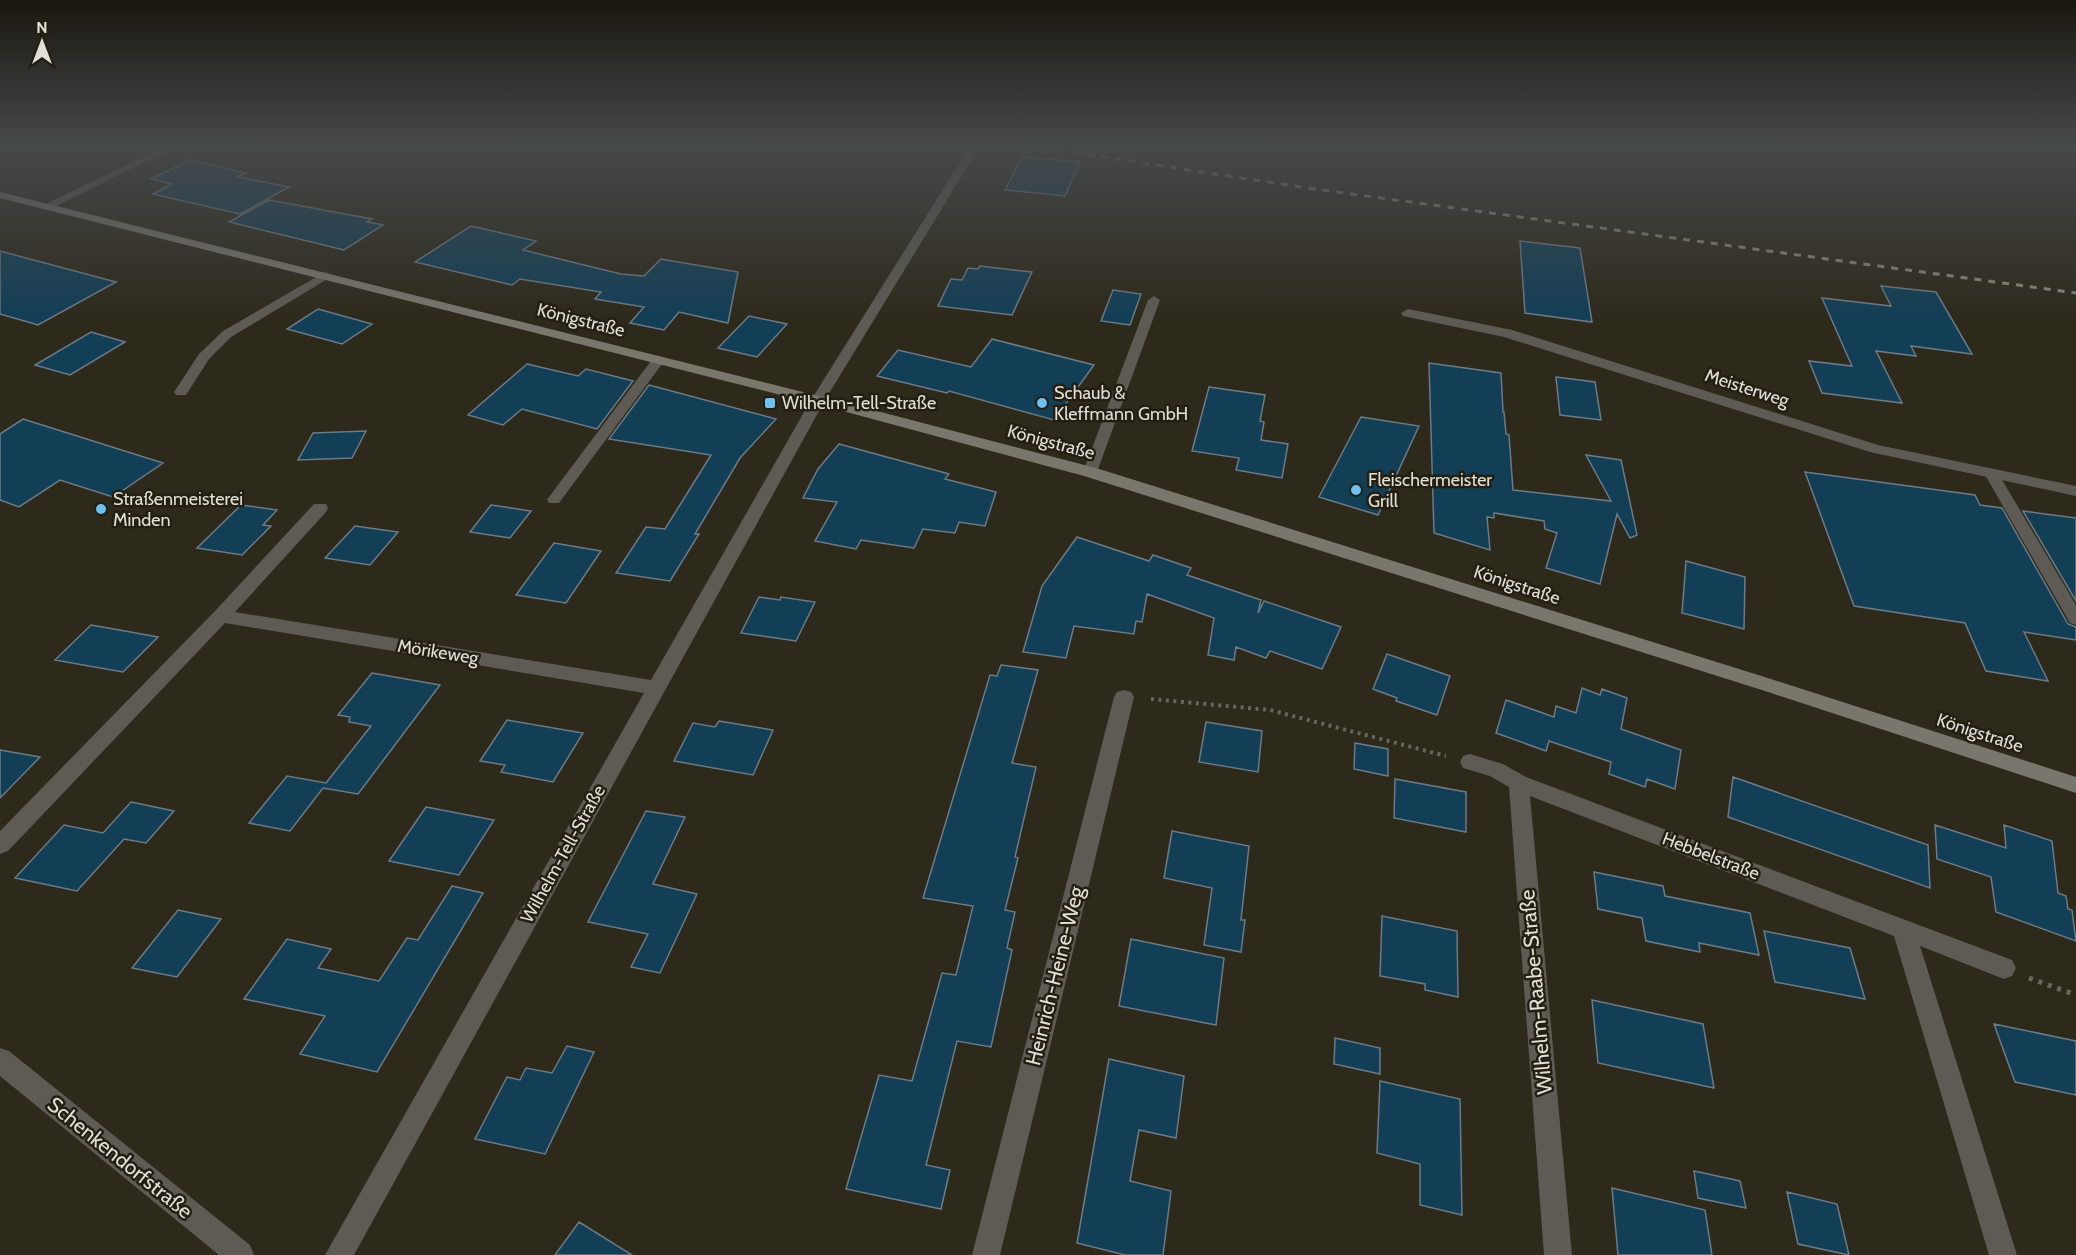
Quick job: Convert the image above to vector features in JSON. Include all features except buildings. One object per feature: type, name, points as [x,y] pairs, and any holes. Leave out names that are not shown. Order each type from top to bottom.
[{"type":"main road","name":"Königstraße","points":[[37,205],[818,399],[1090,472],[1691,660],[2076,785]]},
{"type":"street","points":[[46,207],[51,205]]},
{"type":"street","name":"Wilhelm-Tell-Straße","points":[[339,1255],[818,399],[939,205]]},
{"type":"street","name":"Meisterweg","points":[[1408,313],[1507,333],[1875,449],[2076,491]]},
{"type":"street","points":[[0,845],[221,616],[320,508]]},
{"type":"street","name":"Mörikeweg","points":[[221,616],[655,688]]},
{"type":"street","name":"Heinrich-Heine-Weg","points":[[986,1255],[1124,697]]},
{"type":"street","points":[[1470,762],[1496,770],[1519,783]]},
{"type":"street","name":"Hebbelstraße","points":[[1519,783],[2004,968]]},
{"type":"street","name":"Wilhelm-Raabe-Straße","points":[[1519,783],[1558,1255]]},
{"type":"street","points":[[1903,929],[2003,1255]]},
{"type":"street","name":"Schenkendorfstraße","points":[[0,1060],[240,1255]]},
{"type":"lane","points":[[181,392],[204,357],[227,334],[325,276]]},
{"type":"lane","points":[[1090,472],[1155,300]]},
{"type":"lane","points":[[554,500],[659,360]]},
{"type":"lane","points":[[1991,473],[2076,619]]},
{"type":"path","points":[[1124,697],[1270,710],[1470,762]]},
{"type":"path","points":[[2004,968],[2076,995]]},
{"type":"railway","points":[[1429,205],[2076,293]]},
{"type":"place","name":"Wilhelm-Tell-Straße","points":[[770,403]]},
{"type":"place","name":"Schaub & Kleffmann GmbH","points":[[1042,403]]},
{"type":"place","name":"Fleischermeister Grill","points":[[1356,490]]},
{"type":"place","name":"Straßenmeisterei Minden","points":[[101,509]]}]
